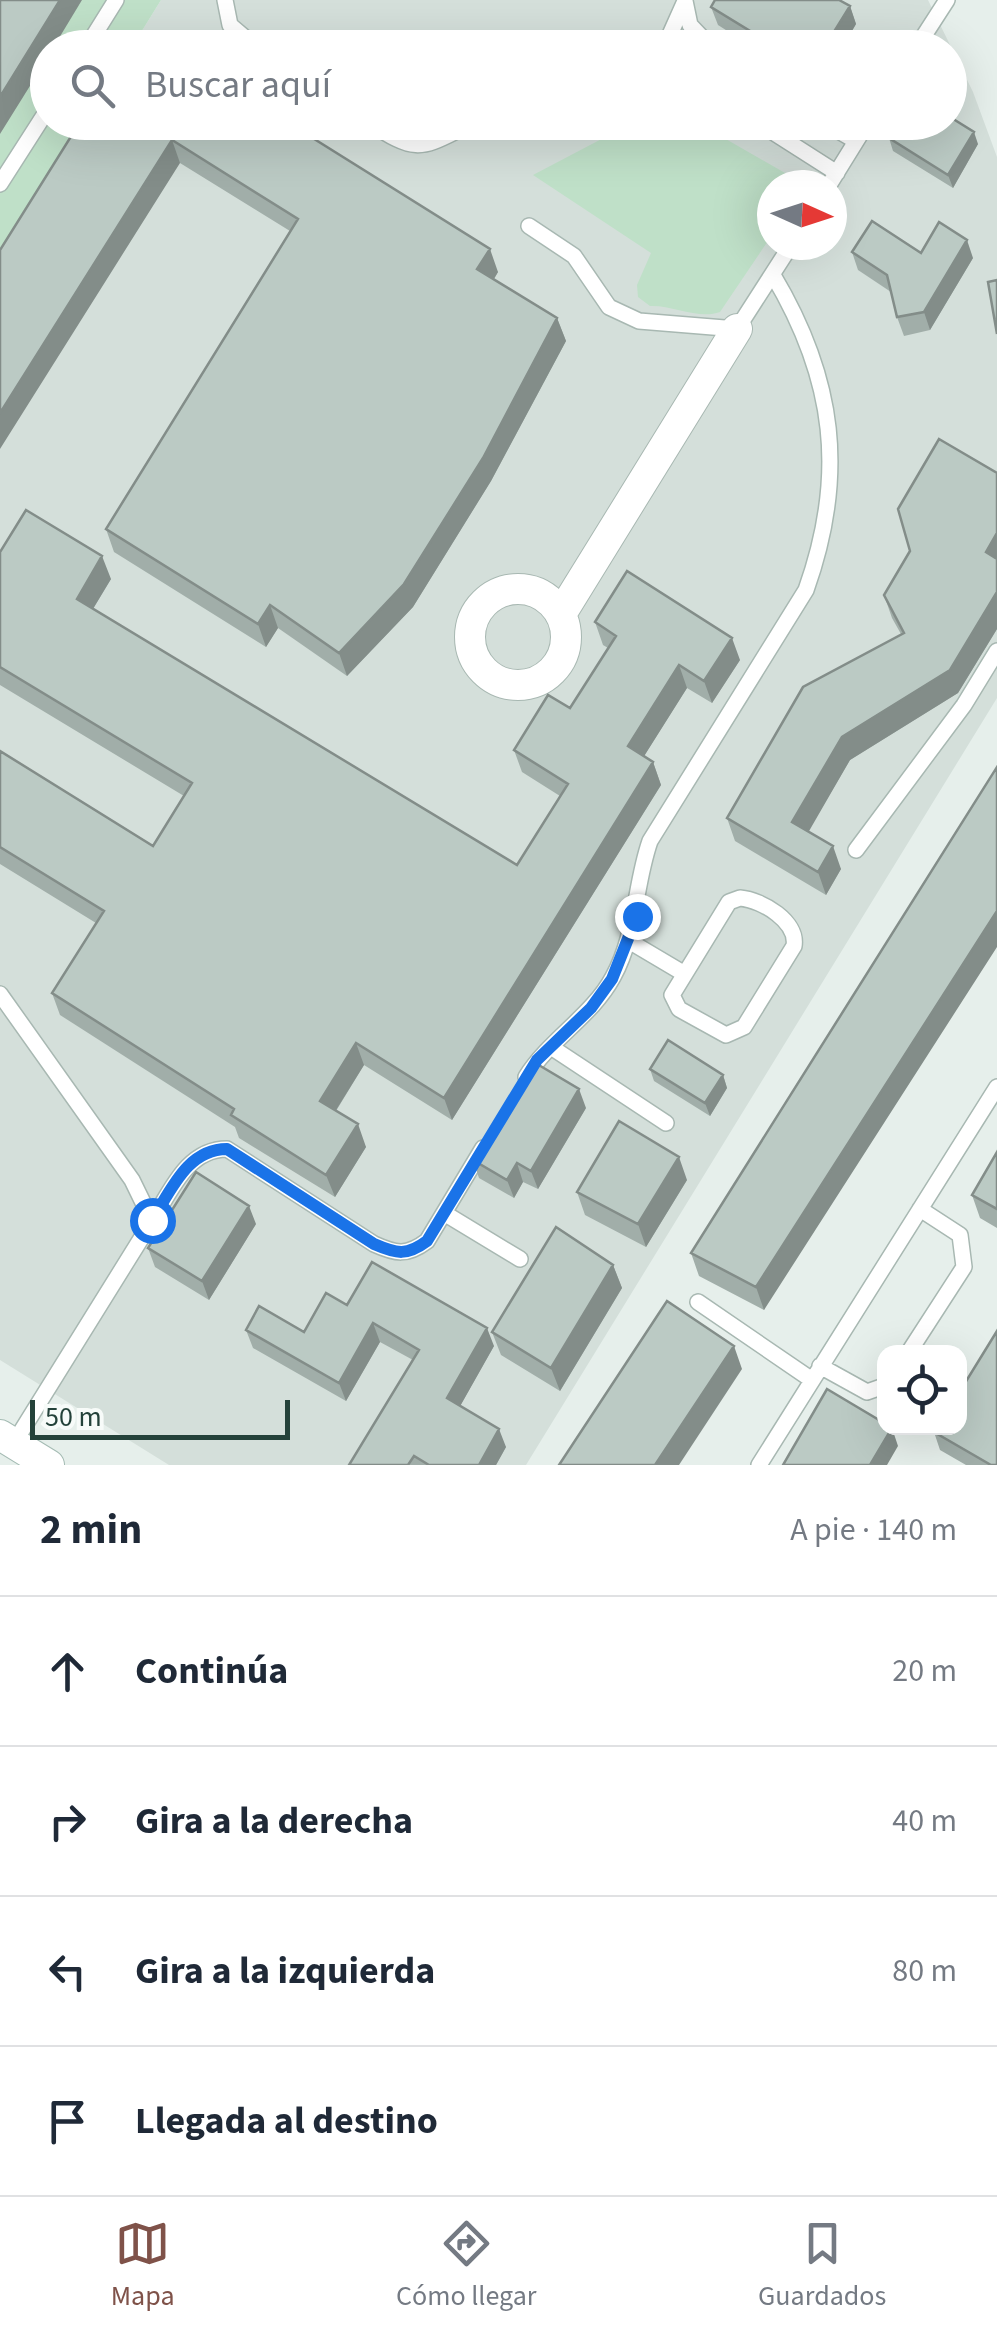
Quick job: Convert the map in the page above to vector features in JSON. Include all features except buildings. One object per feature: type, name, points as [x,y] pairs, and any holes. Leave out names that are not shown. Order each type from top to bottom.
[{"type":"street","points":[[561,614],[536,592],[517,588],[461,613],[479,668],[508,686],[528,686],[544,679],[564,652],[566,636],[561,614],[737,329]]},
{"type":"street","points":[[7,1439],[49,1465]]},
{"type":"lane","points":[[97,30],[116,0]]},
{"type":"lane","points":[[225,0],[230,26],[235,30]]},
{"type":"lane","points":[[672,30],[686,0]]},
{"type":"lane","points":[[686,0],[694,30]]},
{"type":"lane","points":[[927,30],[946,0]]},
{"type":"lane","points":[[0,184],[30,137]]},
{"type":"lane","points":[[400,140],[411,146],[425,146],[438,140]]},
{"type":"lane","points":[[782,140],[821,170]]},
{"type":"lane","points":[[838,170],[856,141]]},
{"type":"lane","points":[[529,226],[574,256],[609,307],[639,321],[737,329],[782,260]]},
{"type":"lane","points":[[516,1094],[551,1046],[591,1008],[612,979],[629,941],[650,842],[806,590],[827,521],[832,463],[827,413],[798,316],[773,275]]},
{"type":"lane","points":[[856,850],[964,705],[997,651]]},
{"type":"lane","points":[[750,899],[792,926],[794,946],[736,1034],[726,1036],[679,1009],[672,994],[683,974],[728,902],[750,899]]},
{"type":"lane","points":[[629,941],[683,974]]},
{"type":"lane","points":[[0,994],[132,1180],[152,1220]]},
{"type":"lane","points":[[551,1046],[666,1123]]},
{"type":"lane","points":[[759,1465],[997,1087]]},
{"type":"lane","points":[[7,1439],[193,1159],[212,1149],[227,1149],[374,1244],[397,1254],[414,1251],[427,1241],[496,1128]]},
{"type":"lane","points":[[914,1345],[964,1267],[960,1236],[920,1209]]},
{"type":"lane","points":[[444,1213],[520,1259]]},
{"type":"lane","points":[[698,1302],[816,1373],[867,1392],[877,1388]]},
{"type":"shaded area","points":[[161,0],[928,0],[943,30],[142,30]]},
{"type":"shaded area","points":[[967,80],[997,157],[997,698],[526,1465],[169,1465],[0,1360],[0,259],[75,140],[967,140]]},
{"type":"green space","points":[[0,0],[161,0],[142,30],[30,30],[30,140],[75,140],[0,259]]},
{"type":"green space","points":[[600,140],[728,140],[780,170],[757,170],[757,257],[720,312],[695,313],[650,306],[638,297],[637,285],[651,253],[533,175]]},
{"type":"route","points":[[152,1220],[193,1159],[212,1149],[227,1149],[374,1244],[397,1254],[414,1251],[427,1241],[537,1060],[591,1008],[612,979],[637,916]]}]
